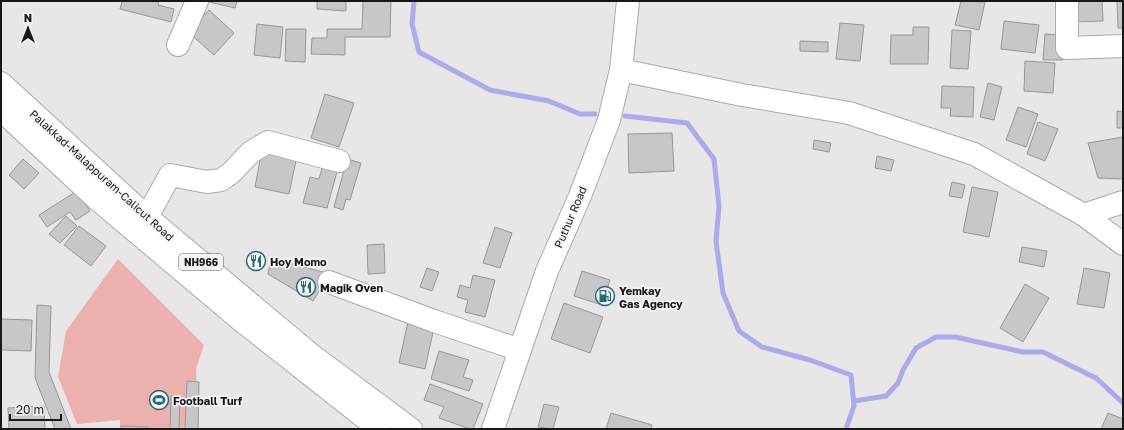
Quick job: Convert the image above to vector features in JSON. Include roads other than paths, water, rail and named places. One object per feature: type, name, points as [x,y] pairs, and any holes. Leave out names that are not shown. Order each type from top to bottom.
[{"type":"main road","points":[[178,45],[197,1]]},
{"type":"main road","name":"Puthur Road","points":[[493,429],[547,271],[580,196],[609,120],[621,70],[628,1]]},
{"type":"main road","points":[[1068,1],[1067,48],[1123,46]]},
{"type":"main road","points":[[621,70],[742,95],[849,113],[974,154],[1084,215],[1123,244]]},
{"type":"main road","name":"Palakkad-Malappuram-Calicut Road","points":[[1,83],[147,217],[309,353],[411,429]]},
{"type":"main road","name":"Palakkad-Malappuram-Calicut Road","points":[[1,110],[97,199],[273,346],[379,429]]},
{"type":"main road","points":[[147,217],[170,174],[207,182],[221,180],[231,173],[251,152],[268,142],[338,161]]},
{"type":"main road","points":[[1084,215],[1123,202]]},
{"type":"main road","points":[[329,282],[434,321],[520,350]]},
{"type":"waterway","points":[[414,1],[412,24],[419,52],[490,90],[549,101],[580,114],[595,114]]},
{"type":"waterway","points":[[625,116],[687,123],[714,159],[719,206],[716,241],[723,293],[739,331],[762,347],[810,360],[851,375],[854,406],[846,429]]},
{"type":"waterway","points":[[854,401],[886,396],[898,383],[903,370],[916,348],[936,337],[955,337],[1023,352],[1043,352],[1096,378],[1123,403]]},
{"type":"place","name":"Hoy Momo","points":[[256,261]]},
{"type":"place","name":"Magik Oven","points":[[306,287]]},
{"type":"place","name":"Yemkay Gas Agency","points":[[605,296]]},
{"type":"place","name":"Football Turf","points":[[159,400]]}]
